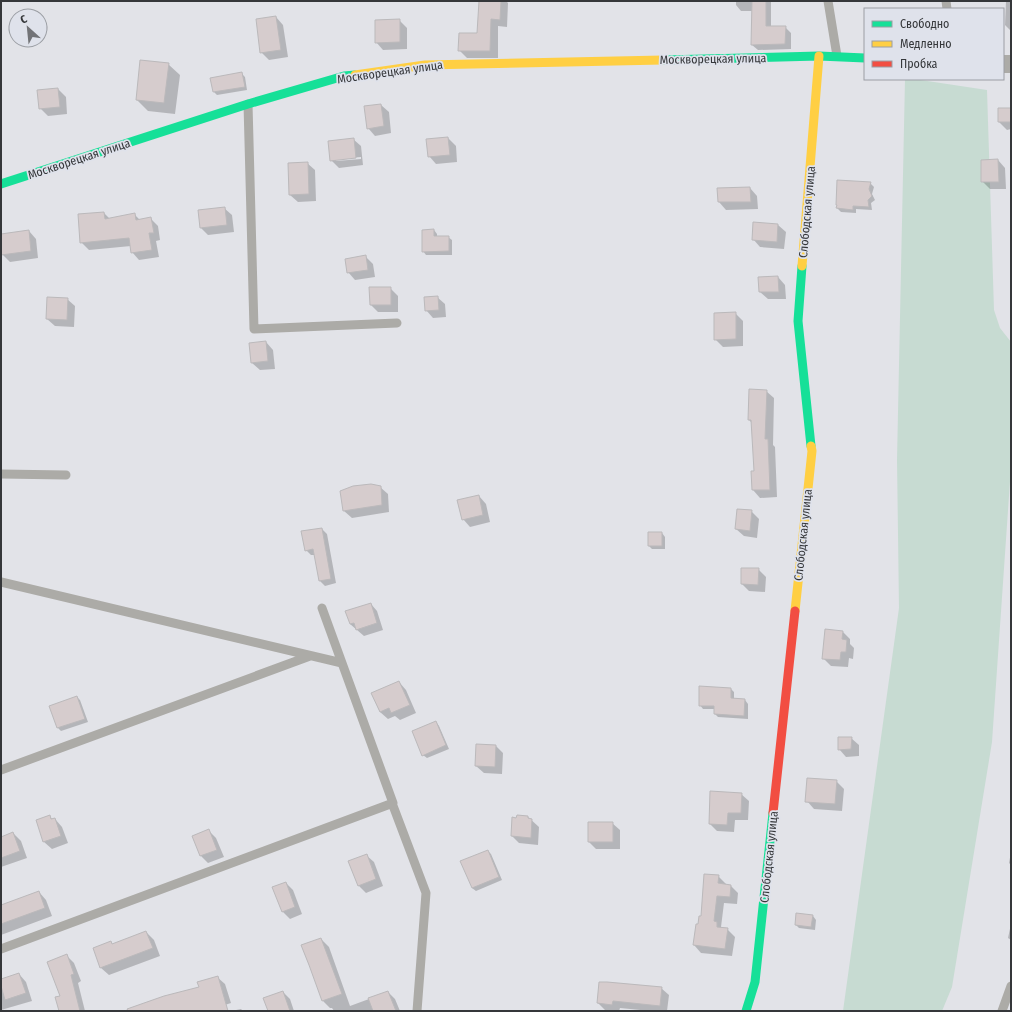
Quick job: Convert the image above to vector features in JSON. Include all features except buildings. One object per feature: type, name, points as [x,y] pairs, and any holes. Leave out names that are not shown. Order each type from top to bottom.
[{"type":"street","name":"Москворецкая улица","points":[[1,184],[248,104],[344,76],[425,65],[819,56],[864,58]]},
{"type":"street","name":"Слободская улица","points":[[746,1011],[755,982],[812,451],[798,321],[819,56]]},
{"type":"lane","points":[[828,1],[837,56]]},
{"type":"lane","points":[[248,104],[254,329],[397,323]]},
{"type":"lane","points":[[1,474],[66,475]]},
{"type":"lane","points":[[1,582],[342,663]]},
{"type":"lane","points":[[322,608],[426,893],[417,1011]]},
{"type":"lane","points":[[1,770],[310,656]]},
{"type":"lane","points":[[1,949],[392,803]]},
{"type":"lane","points":[[1002,1011],[1011,986]]},
{"type":"green space","points":[[905,80],[921,80],[987,90],[994,310],[1000,328],[1011,342],[1011,467],[992,742],[952,987],[942,1011],[843,1011],[899,608],[897,460]]},
{"type":"traffic: fast","points":[[663,60],[819,56],[864,58]]},
{"type":"traffic: fast","points":[[1,184],[248,104],[344,76],[355,75]]},
{"type":"traffic: fast","points":[[802,266],[798,321],[811,446]]},
{"type":"traffic: fast","points":[[746,1011],[755,982],[773,813]]},
{"type":"traffic: slow","points":[[802,266],[819,56]]},
{"type":"traffic: slow","points":[[355,75],[425,65],[663,60]]},
{"type":"traffic: slow","points":[[795,611],[812,451],[811,446]]},
{"type":"traffic: jam","points":[[773,813],[795,611]]}]
